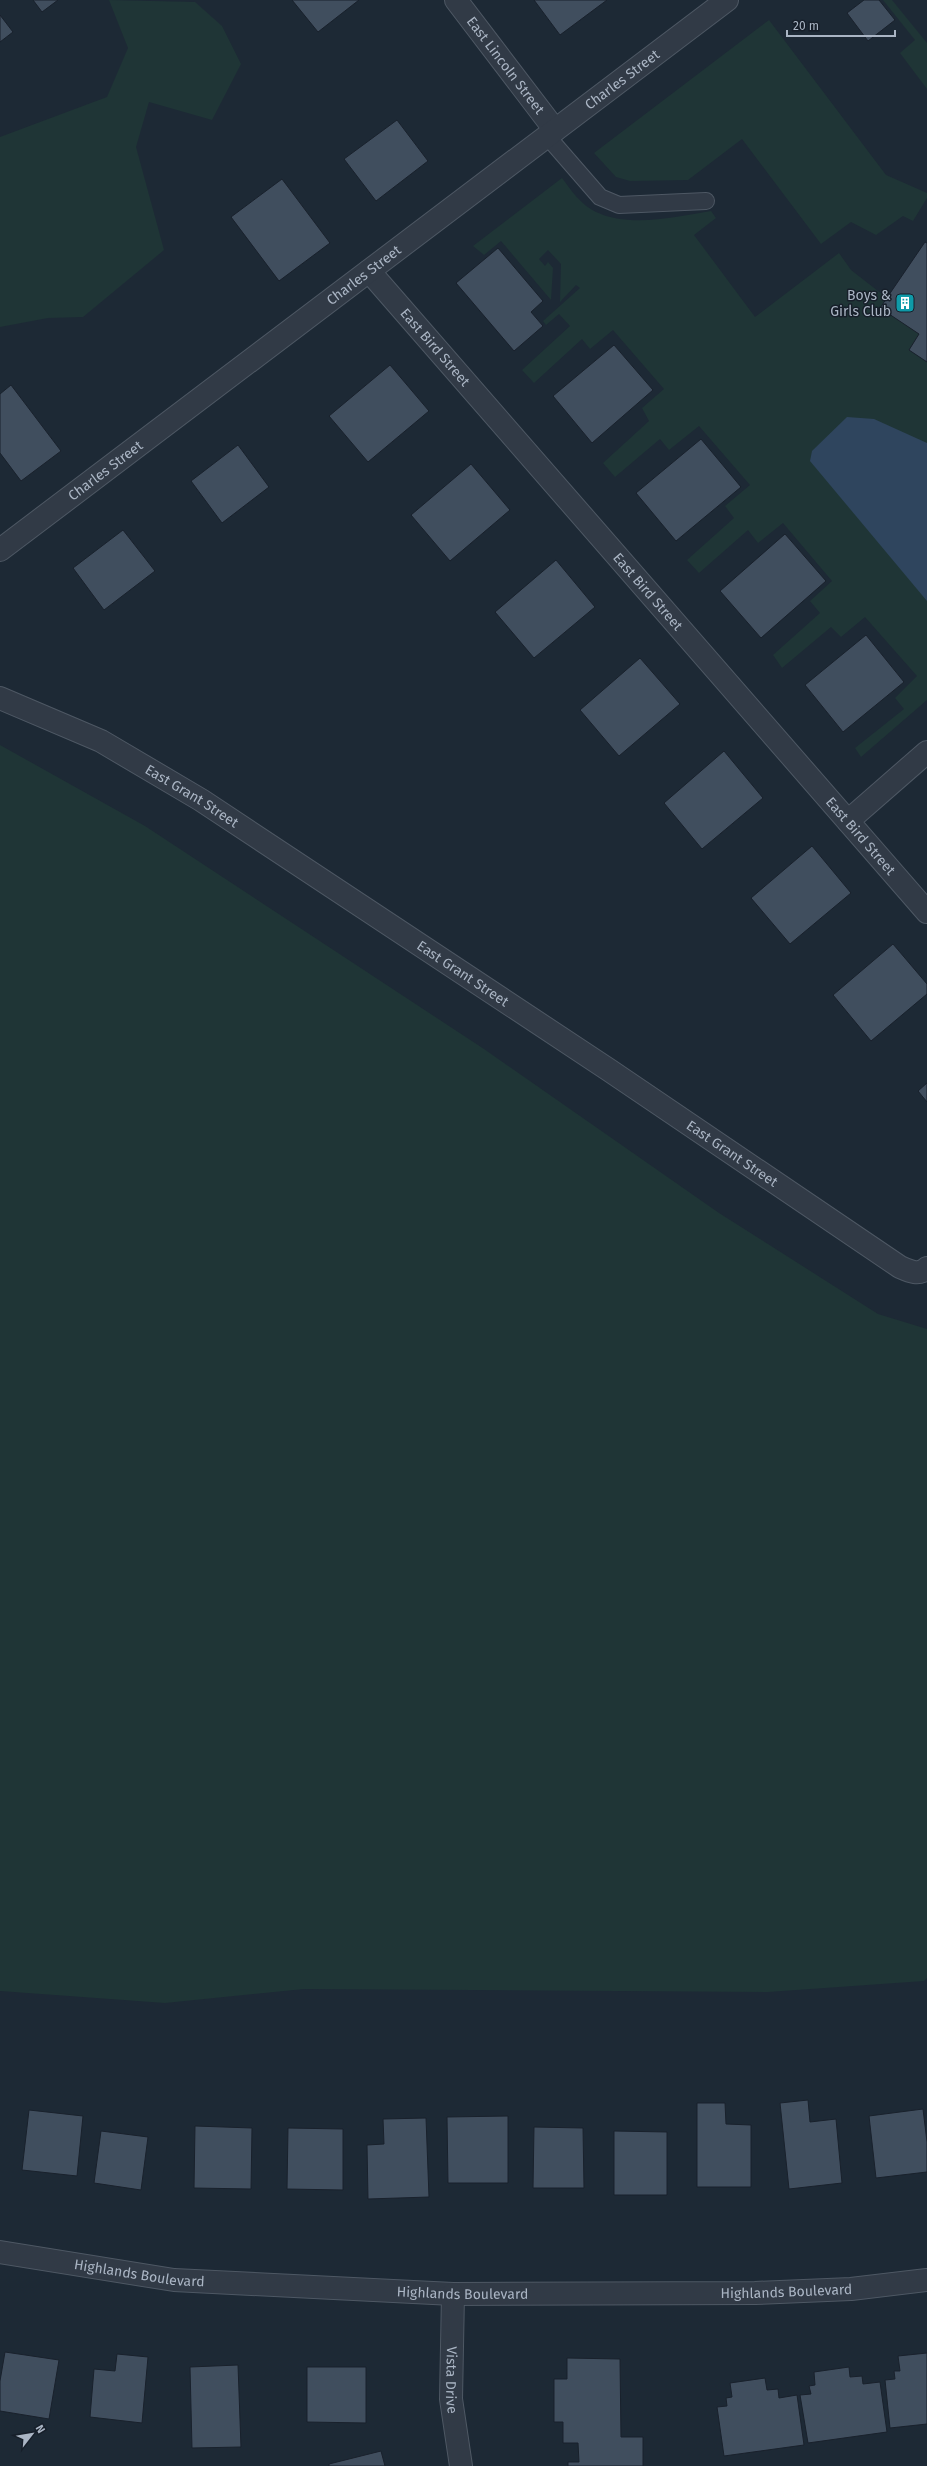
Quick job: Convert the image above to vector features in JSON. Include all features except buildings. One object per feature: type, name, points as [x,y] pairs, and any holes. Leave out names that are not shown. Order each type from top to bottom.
[{"type":"street","name":"East Lincoln Street","points":[[456,0],[551,133]]},
{"type":"street","name":"Charles Street","points":[[0,550],[727,0]]},
{"type":"street","name":"East Bird Street","points":[[369,271],[927,912]]},
{"type":"street","name":"East Grant Street","points":[[0,698],[101,741],[201,800],[615,1074],[900,1268],[920,1270]]},
{"type":"street","points":[[848,821],[927,752]]},
{"type":"street","name":"Highlands Boulevard","points":[[0,2252],[174,2280],[453,2294],[762,2293],[851,2289],[927,2280]]},
{"type":"street","name":"Vista Drive","points":[[453,2294],[451,2399],[461,2466]]},
{"type":"lane","points":[[551,133],[600,197],[610,202],[629,206],[706,201]]},
{"type":"green space","points":[[109,0],[195,2],[222,26],[241,64],[212,120],[149,102],[136,147],[164,250],[83,317],[48,318],[0,327],[0,137],[107,97],[128,48]]},
{"type":"green space","points":[[883,0],[892,0],[927,43],[927,89],[900,53],[915,40]]},
{"type":"green space","points":[[769,20],[886,175],[927,193],[927,198],[913,221],[903,216],[876,235],[851,222],[821,244],[742,139],[688,180],[630,181],[616,177],[594,153]]},
{"type":"green space","points":[[562,178],[577,197],[586,205],[596,212],[609,217],[653,220],[711,211],[716,218],[694,235],[755,317],[839,253],[851,270],[887,298],[881,308],[919,334],[909,350],[927,362],[927,700],[861,757],[855,748],[904,709],[895,698],[917,676],[865,617],[841,637],[831,627],[782,668],[773,655],[820,613],[810,601],[832,581],[783,523],[758,543],[748,530],[699,573],[687,560],[734,518],[725,506],[750,485],[699,426],[669,450],[660,439],[615,477],[603,463],[649,421],[642,408],[664,389],[613,330],[590,349],[582,339],[534,383],[522,370],[570,326],[559,314],[546,325],[543,321],[580,288],[576,285],[560,302],[561,264],[548,250],[539,259],[545,266],[548,262],[553,268],[551,300],[501,241],[484,255],[473,246]]},
{"type":"green space","points":[[0,745],[145,826],[484,1049],[719,1213],[878,1314],[927,1329],[927,1978],[924,1981],[768,1992],[304,1989],[165,2003],[0,1991]]},
{"type":"water","points":[[847,417],[874,419],[927,443],[927,601],[810,461],[812,451]]},
{"type":"place","name":"Boys & Girls Club","points":[[905,303]]}]
